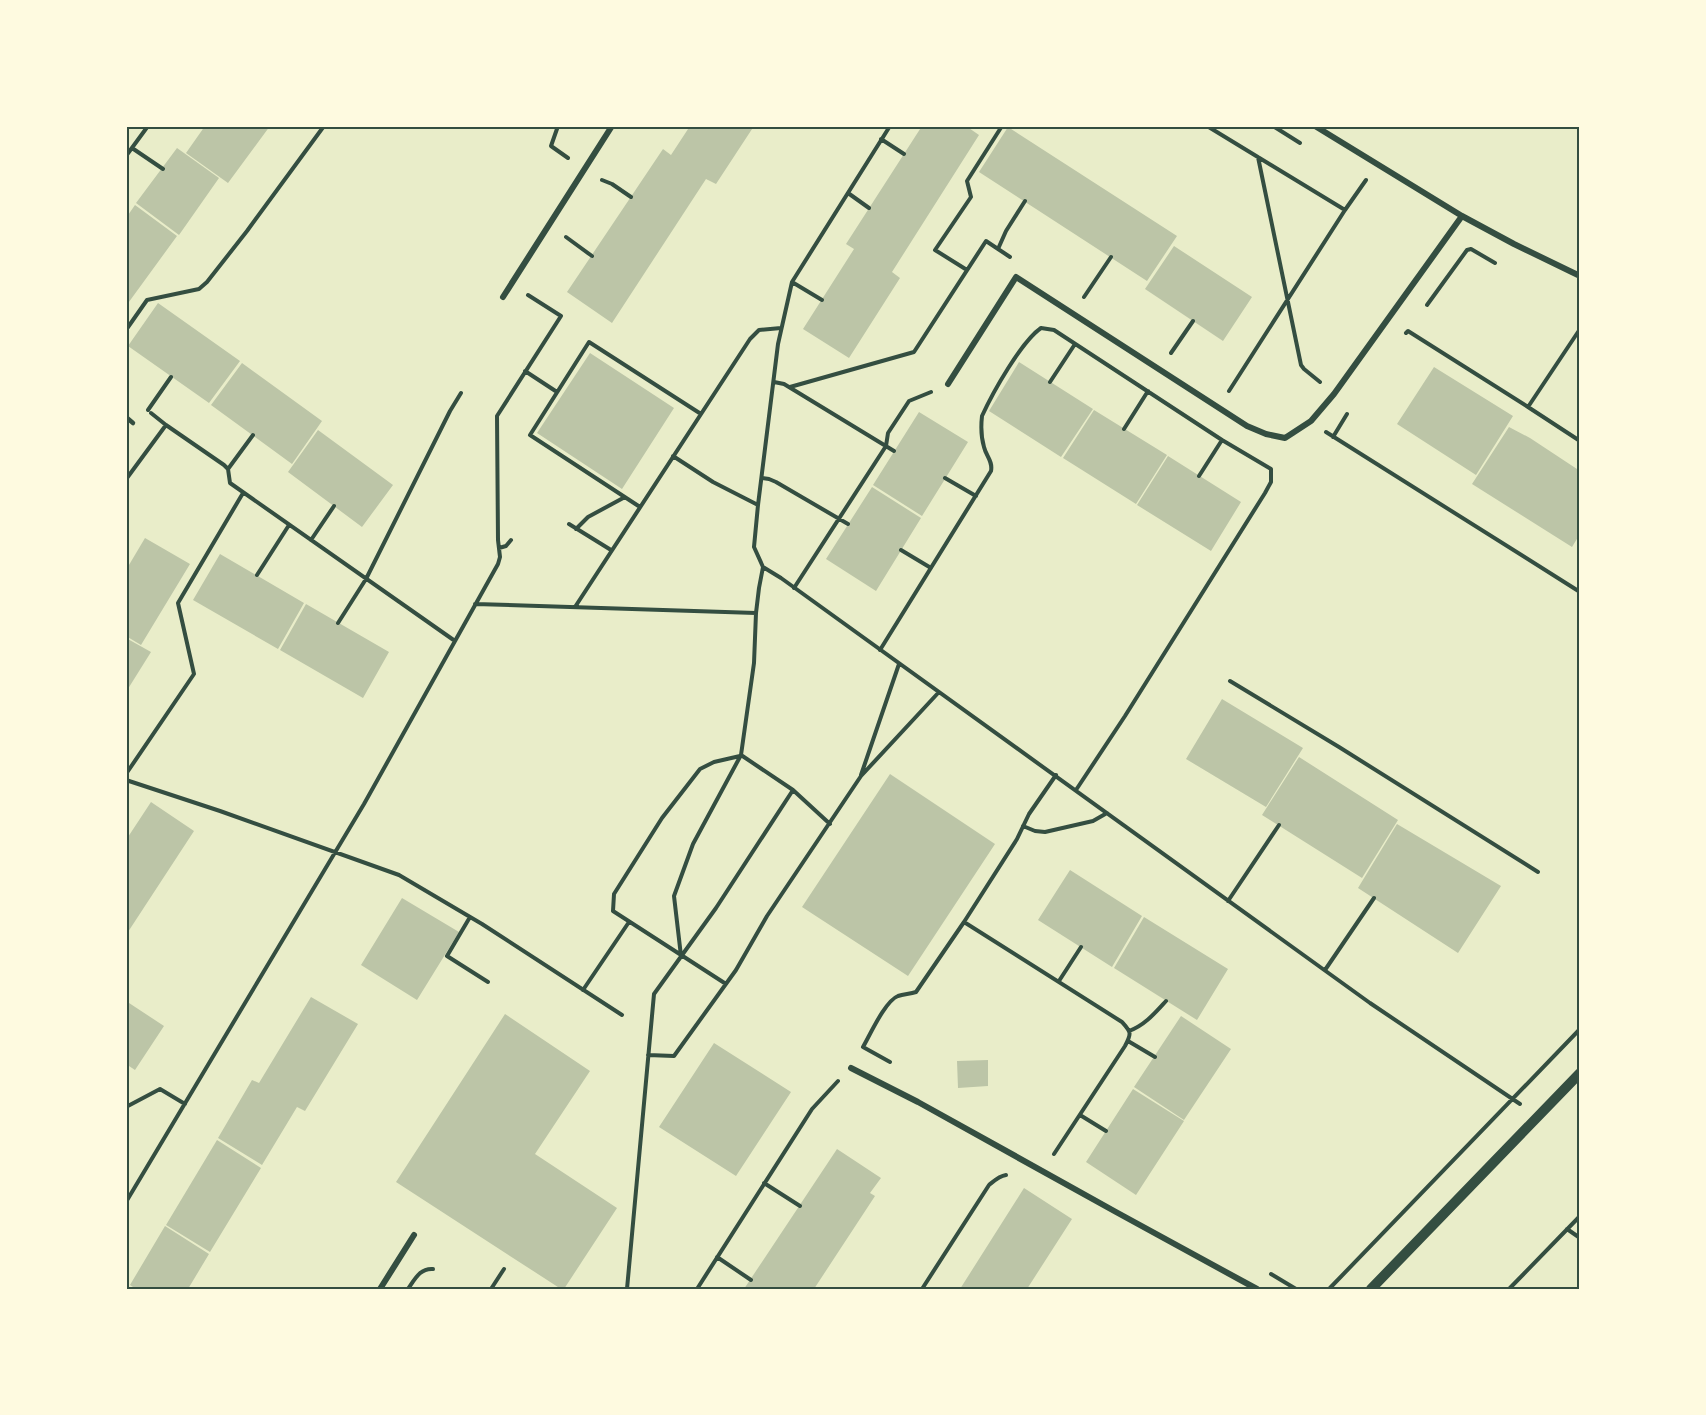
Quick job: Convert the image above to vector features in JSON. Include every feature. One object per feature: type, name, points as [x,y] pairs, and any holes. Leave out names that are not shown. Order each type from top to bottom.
[{"type":"street","points":[[503,297],[612,126]]},
{"type":"street","points":[[1315,126],[1462,216],[1580,276]]},
{"type":"street","points":[[948,384],[1016,277],[1247,426],[1266,434],[1285,438],[1311,421],[1334,394],[1462,216]]},
{"type":"street","points":[[851,1068],[958,1123],[1257,1289]]},
{"type":"street","points":[[1371,1289],[1580,1073]]},
{"type":"street","points":[[380,1289],[414,1235]]},
{"type":"lane","points":[[126,417],[134,423]]},
{"type":"path","points":[[126,156],[148,126]]},
{"type":"path","points":[[126,330],[147,300],[199,289],[207,282],[324,126]]},
{"type":"path","points":[[890,126],[792,282],[782,328],[758,505],[754,547],[763,567],[1370,1003],[1513,1098]]},
{"type":"path","points":[[967,270],[935,250],[970,197],[967,181],[1002,126]]},
{"type":"path","points":[[1207,126],[1345,210],[1365,179],[1374,185]]},
{"type":"path","points":[[881,139],[904,154]]},
{"type":"path","points":[[132,148],[163,169]]},
{"type":"path","points":[[1258,157],[1301,365],[1334,394]]},
{"type":"path","points":[[598,179],[612,184],[632,197]]},
{"type":"path","points":[[848,193],[869,208]]},
{"type":"path","points":[[998,249],[1006,231],[1025,201]]},
{"type":"path","points":[[564,235],[592,256]]},
{"type":"path","points":[[1421,313],[1467,250],[1471,249],[1495,263]]},
{"type":"path","points":[[1081,303],[1111,257]]},
{"type":"path","points":[[792,282],[822,300]]},
{"type":"path","points":[[126,1202],[336,851],[498,564],[500,557],[497,416],[561,316],[527,294]]},
{"type":"path","points":[[1167,358],[1193,321]]},
{"type":"path","points":[[1387,323],[1408,331],[1580,441]]},
{"type":"path","points":[[575,607],[750,339],[759,330],[782,328]]},
{"type":"path","points":[[880,650],[991,471],[992,464],[984,447],[982,416],[1018,353],[1027,340],[1041,328],[1054,330],[1271,470],[1271,482],[1125,716],[1076,790]]},
{"type":"path","points":[[1528,407],[1580,329]]},
{"type":"path","points":[[1401,340],[1408,331]]},
{"type":"path","points":[[640,507],[530,435],[589,342],[701,414]]},
{"type":"path","points":[[1050,382],[1075,344]]},
{"type":"path","points":[[525,371],[557,392]]},
{"type":"path","points":[[147,410],[171,377]]},
{"type":"path","points":[[774,382],[784,384],[894,451]]},
{"type":"path","points":[[794,588],[886,446],[888,433],[909,401],[948,384]]},
{"type":"path","points":[[1124,429],[1148,391]]},
{"type":"path","points":[[338,623],[366,579],[461,393]]},
{"type":"path","points":[[1333,437],[1352,405]]},
{"type":"path","points":[[1311,421],[1580,592]]},
{"type":"path","points":[[126,484],[127,478],[166,424],[228,469]]},
{"type":"path","points":[[253,435],[228,469],[230,483],[455,641]]},
{"type":"path","points":[[1199,476],[1222,440]]},
{"type":"path","points":[[673,456],[719,485],[758,505]]},
{"type":"path","points":[[761,478],[776,482],[848,524]]},
{"type":"path","points":[[945,478],[977,496]]},
{"type":"path","points":[[126,774],[194,675],[178,603],[243,493]]},
{"type":"path","points":[[576,529],[588,517],[625,497]]},
{"type":"path","points":[[310,540],[334,506]]},
{"type":"path","points":[[569,524],[611,550]]},
{"type":"path","points":[[257,575],[289,525]]},
{"type":"path","points":[[499,548],[506,546],[511,540]]},
{"type":"path","points":[[901,550],[931,568]]},
{"type":"path","points":[[681,956],[674,896],[693,844],[741,755],[754,663],[756,613],[763,567]]},
{"type":"path","points":[[475,604],[756,613]]},
{"type":"path","points":[[861,776],[899,664]]},
{"type":"path","points":[[1230,681],[1538,872]]},
{"type":"path","points":[[648,1055],[674,1056],[736,970],[766,915],[861,776],[939,692]]},
{"type":"path","points":[[726,984],[613,911],[614,894],[662,818],[700,769],[714,762],[741,755],[793,790],[830,824]]},
{"type":"path","points":[[890,1001],[898,996],[916,992],[964,922],[1013,846],[1029,814],[1056,776]]},
{"type":"path","points":[[126,780],[336,851],[399,875],[470,917],[622,1015]]},
{"type":"path","points":[[627,1289],[654,994],[716,908],[793,790]]},
{"type":"path","points":[[1023,826],[1035,831],[1046,832],[1093,821],[1107,813]]},
{"type":"path","points":[[1228,901],[1279,825]]},
{"type":"path","points":[[1325,970],[1374,898]]},
{"type":"path","points":[[470,917],[447,956],[488,982]]},
{"type":"path","points":[[583,990],[628,922]]},
{"type":"path","points":[[964,922],[1059,981],[1122,1022],[1130,1030],[1131,1036],[1128,1041],[1053,1156]]},
{"type":"path","points":[[1059,981],[1081,947]]},
{"type":"path","points":[[1130,1030],[1146,1022],[1166,1001]]},
{"type":"path","points":[[1329,1289],[1580,1029]]},
{"type":"path","points":[[1128,1041],[1155,1057]]},
{"type":"path","points":[[697,1289],[812,1109],[851,1068],[863,1047]]},
{"type":"path","points":[[126,1107],[160,1089],[184,1104]]},
{"type":"path","points":[[1080,1114],[1106,1131]]},
{"type":"path","points":[[922,1289],[989,1185],[1002,1176],[1009,1175]]},
{"type":"path","points":[[764,1183],[800,1206]]},
{"type":"path","points":[[1511,1288],[1580,1216]]},
{"type":"path","points":[[1567,1229],[1580,1238]]},
{"type":"path","points":[[717,1257],[751,1280]]},
{"type":"path","points":[[408,1289],[421,1272],[433,1269]]},
{"type":"path","points":[[491,1289],[504,1269]]},
{"type":"building","points":[[205,126],[270,126],[228,183],[186,153]]},
{"type":"building","points":[[690,126],[754,126],[716,184],[706,179],[612,323],[567,292],[663,149],[671,155]]},
{"type":"building","points":[[922,126],[966,126],[979,135],[892,272],[900,278],[849,358],[803,329],[854,249],[846,244]]},
{"type":"building","points":[[1008,127],[1177,236],[1147,281],[979,172]]},
{"type":"building","points":[[177,148],[219,178],[179,235],[136,203]]},
{"type":"building","points":[[135,205],[177,236],[126,306],[126,218]]},
{"type":"building","points":[[1174,246],[1252,297],[1223,341],[1145,289]]},
{"type":"building","points":[[158,303],[240,361],[209,403],[128,346]]},
{"type":"building","points":[[590,353],[674,408],[622,489],[537,433]]},
{"type":"building","points":[[1019,362],[1093,409],[1061,457],[989,411]]},
{"type":"building","points":[[242,363],[322,421],[292,464],[211,405]]},
{"type":"building","points":[[1434,367],[1513,416],[1476,475],[1397,424]]},
{"type":"building","points":[[1094,410],[1167,455],[1136,504],[1063,458]]},
{"type":"building","points":[[919,412],[968,442],[922,516],[873,485]]},
{"type":"building","points":[[1509,427],[1580,471],[1580,534],[1572,547],[1472,484]]},
{"type":"building","points":[[318,430],[393,485],[362,527],[288,472]]},
{"type":"building","points":[[1168,456],[1241,502],[1211,551],[1137,505]]},
{"type":"building","points":[[872,487],[921,518],[876,591],[826,559]]},
{"type":"building","points":[[145,538],[190,564],[141,645],[126,636],[126,570]]},
{"type":"building","points":[[220,554],[304,603],[278,649],[193,600]]},
{"type":"building","points":[[306,604],[389,652],[363,698],[280,650]]},
{"type":"building","points":[[126,638],[151,652],[126,692]]},
{"type":"building","points":[[1222,699],[1303,748],[1266,807],[1186,759]]},
{"type":"building","points":[[1299,757],[1398,820],[1362,878],[1262,815]]},
{"type":"building","points":[[890,774],[995,844],[908,976],[802,907]]},
{"type":"building","points":[[151,802],[194,831],[126,935],[126,840]]},
{"type":"building","points":[[1397,824],[1501,886],[1458,953],[1358,888]]},
{"type":"building","points":[[1070,870],[1142,916],[1112,967],[1038,920]]},
{"type":"building","points":[[402,898],[459,932],[417,1000],[361,965]]},
{"type":"building","points":[[1144,917],[1228,969],[1197,1020],[1114,968]]},
{"type":"building","points":[[311,997],[358,1024],[305,1111],[297,1107],[262,1165],[218,1138],[252,1080],[259,1083]]},
{"type":"building","points":[[126,1001],[164,1026],[135,1070],[126,1064]]},
{"type":"building","points":[[505,1014],[590,1071],[535,1154],[617,1208],[564,1289],[396,1182]]},
{"type":"building","points":[[1181,1016],[1231,1049],[1184,1120],[1134,1087]]},
{"type":"building","points":[[714,1043],[791,1092],[736,1176],[659,1127]]},
{"type":"building","points":[[988,1060],[988,1086],[958,1088],[957,1061]]},
{"type":"building","points":[[1133,1089],[1184,1121],[1136,1195],[1086,1162]]},
{"type":"building","points":[[217,1140],[261,1168],[210,1252],[166,1225]]},
{"type":"building","points":[[837,1149],[881,1178],[870,1193],[875,1196],[814,1289],[744,1289]]},
{"type":"building","points":[[1024,1188],[1072,1219],[1027,1289],[960,1289]]},
{"type":"building","points":[[165,1226],[209,1254],[188,1289],[136,1289],[130,1285]]}]
